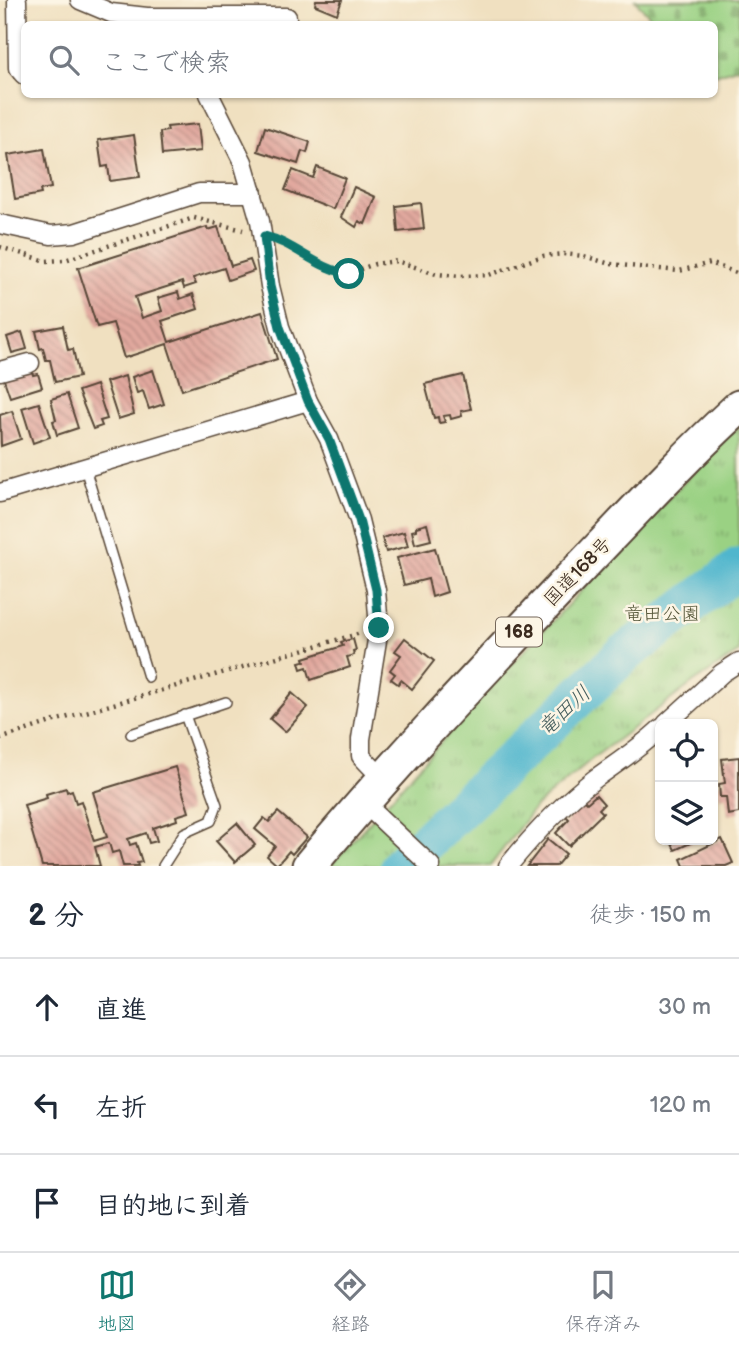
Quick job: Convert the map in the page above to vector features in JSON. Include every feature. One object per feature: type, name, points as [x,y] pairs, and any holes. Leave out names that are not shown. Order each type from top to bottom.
[{"type":"highway","name":"国道168号","points":[[309,866],[685,458],[739,407]]},
{"type":"street","points":[[17,0],[18,68],[21,72]]},
{"type":"street","points":[[80,0],[111,13],[146,17],[287,17]]},
{"type":"street","points":[[211,98],[243,162],[264,236],[270,286],[280,327],[308,401],[329,439],[359,520],[376,590],[379,628],[361,738],[361,756],[372,796],[431,866]]},
{"type":"street","points":[[0,224],[51,235],[74,233],[199,192],[253,193]]},
{"type":"street","points":[[0,371],[30,363]]},
{"type":"street","points":[[0,493],[308,401]]},
{"type":"street","points":[[671,719],[722,673],[739,662]]},
{"type":"street","points":[[508,866],[558,810],[655,735]]},
{"type":"lane","points":[[85,468],[148,677]]},
{"type":"lane","points":[[131,734],[226,702]]},
{"type":"lane","points":[[163,866],[184,833],[211,821],[217,805],[185,715]]},
{"type":"path","points":[[0,247],[46,261],[65,260],[194,218],[276,239],[331,271],[349,274],[375,264],[397,261],[436,274],[489,275],[543,256],[563,254],[584,256],[610,264],[679,271],[710,263],[739,274]]},
{"type":"path","points":[[0,739],[379,628]]},
{"type":"green space","points":[[635,0],[739,0],[739,67],[718,74],[718,21],[654,21]]},
{"type":"green space","name":"竜田公園","points":[[739,427],[739,652],[694,682],[593,758],[535,807],[490,866],[330,866],[494,683]]},
{"type":"building","points":[[316,0],[342,0],[337,14],[315,5]]},
{"type":"building","points":[[198,124],[201,151],[162,155],[160,132],[168,131],[167,127]]},
{"type":"building","points":[[265,127],[310,142],[307,153],[302,151],[298,164],[258,151]]},
{"type":"building","points":[[134,135],[140,177],[110,181],[108,166],[102,167],[98,140]]},
{"type":"building","points":[[44,149],[51,188],[40,190],[41,194],[15,199],[8,155]]},
{"type":"building","points":[[317,167],[345,178],[333,209],[285,190],[293,170],[313,178]]},
{"type":"building","points":[[354,187],[376,197],[365,224],[359,221],[356,227],[341,217]]},
{"type":"building","points":[[421,203],[424,229],[398,232],[396,206]]},
{"type":"building","points":[[207,227],[208,230],[218,227],[231,266],[250,260],[254,271],[228,280],[224,268],[193,278],[196,284],[184,288],[182,282],[135,297],[142,318],[162,311],[158,298],[178,292],[180,299],[193,294],[198,309],[162,321],[169,342],[262,312],[277,359],[182,390],[167,344],[124,358],[113,323],[97,327],[78,268]]},
{"type":"building","points":[[63,326],[68,350],[73,349],[79,377],[55,382],[50,360],[46,360],[43,348],[40,349],[36,331]]},
{"type":"building","points":[[22,332],[27,349],[12,353],[7,337]]},
{"type":"building","points":[[31,368],[33,375],[38,374],[42,387],[10,397],[3,377]]},
{"type":"building","points":[[153,370],[164,404],[149,409],[143,391],[137,393],[132,377]]},
{"type":"building","points":[[463,375],[471,409],[461,411],[462,416],[451,419],[450,415],[443,416],[445,422],[439,423],[438,417],[434,418],[425,384]]},
{"type":"building","points":[[125,376],[134,414],[118,419],[106,382]]},
{"type":"building","points":[[96,385],[107,419],[100,421],[102,426],[93,429],[78,391]]},
{"type":"building","points":[[67,394],[78,428],[57,435],[51,399]]},
{"type":"building","points":[[39,403],[50,437],[33,443],[22,408]]},
{"type":"building","points":[[12,411],[21,439],[1,446],[0,415]]},
{"type":"building","points":[[427,524],[431,540],[415,544],[412,531]]},
{"type":"building","points":[[404,532],[408,546],[386,552],[382,538]]},
{"type":"building","points":[[435,548],[447,592],[432,597],[428,579],[404,585],[397,558]]},
{"type":"building","points":[[405,638],[434,661],[412,689],[401,680],[398,684],[391,679],[395,674],[390,670],[401,655],[395,651]]},
{"type":"building","points":[[353,639],[356,650],[353,651],[354,655],[347,657],[350,667],[311,680],[307,667],[301,669],[299,662],[305,661],[304,658],[343,646],[341,642]]},
{"type":"building","points":[[292,693],[308,707],[285,732],[270,719]]},
{"type":"building","points":[[739,757],[739,813],[728,815],[726,797],[720,797],[719,784],[725,783],[722,759]]},
{"type":"building","points":[[175,767],[189,812],[176,816],[177,820],[153,828],[157,841],[149,843],[146,833],[128,839],[130,845],[136,843],[142,862],[137,863],[138,866],[123,866],[119,851],[112,853],[109,843],[95,847],[100,866],[42,866],[24,805],[47,798],[46,794],[66,788],[67,792],[72,790],[76,803],[81,801],[94,841],[107,837],[93,792]]},
{"type":"building","points":[[596,795],[604,804],[599,809],[603,813],[569,846],[556,833],[569,819],[566,816],[583,799],[587,803]]},
{"type":"building","points":[[278,812],[307,837],[292,854],[289,851],[277,865],[267,856],[275,846],[255,829],[264,818],[269,822]]},
{"type":"building","points":[[237,823],[255,845],[235,862],[216,841]]},
{"type":"building","points":[[548,839],[566,854],[556,866],[527,866]]},
{"type":"building","points":[[722,839],[733,863],[726,866],[684,866],[681,859],[710,845],[718,845],[718,841]]},
{"type":"building","points":[[672,845],[686,845],[675,850]]},
{"type":"waterway","name":"竜田川","points":[[400,866],[623,655],[739,568]]},
{"type":"route","points":[[349,274],[331,271],[276,239],[264,236],[270,286],[280,327],[308,401],[329,439],[359,520],[376,590],[379,628]]}]
